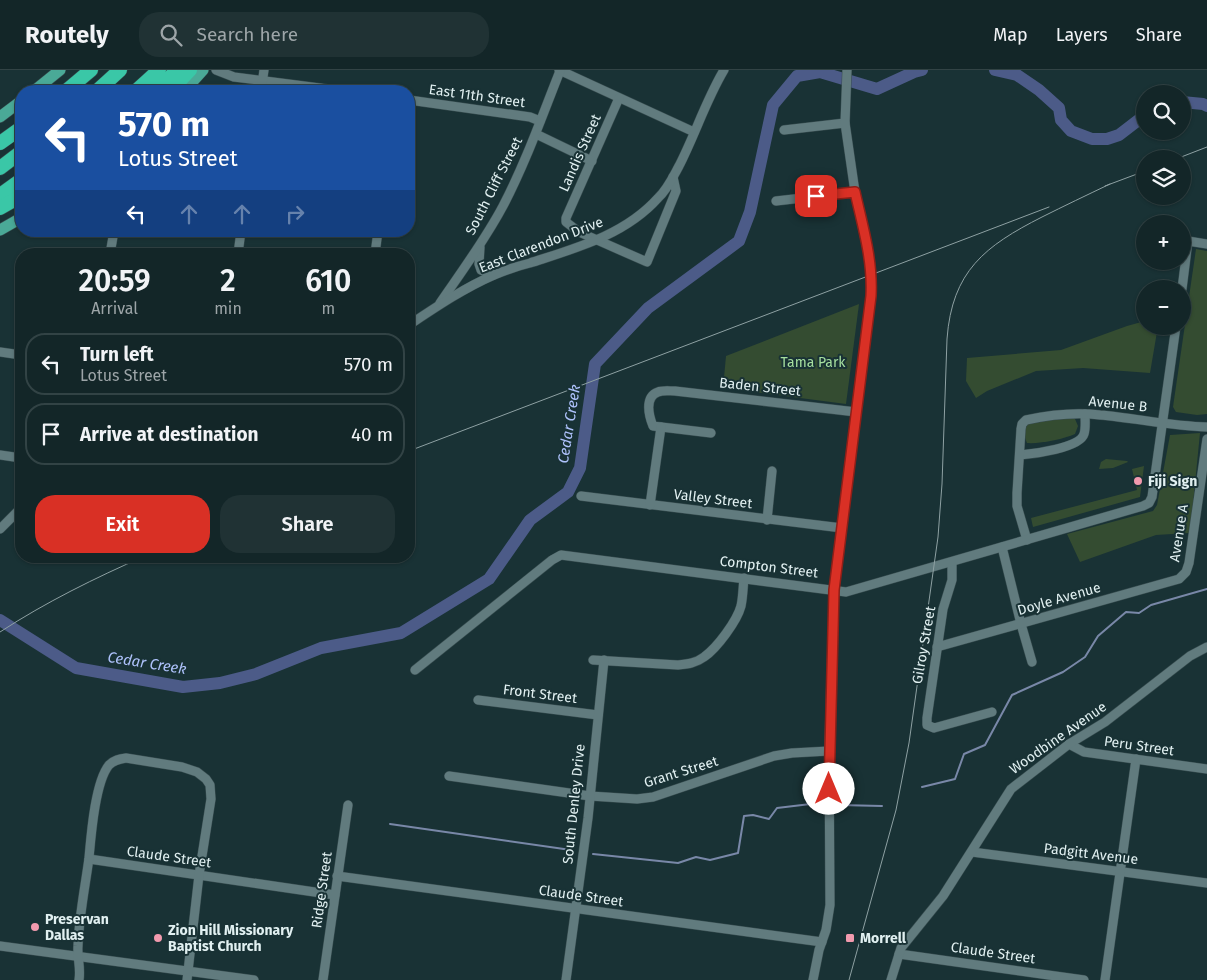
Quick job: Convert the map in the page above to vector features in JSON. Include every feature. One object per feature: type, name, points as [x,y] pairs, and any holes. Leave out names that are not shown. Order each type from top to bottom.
[{"type":"highway","points":[[73,85],[91,70]]},
{"type":"highway","points":[[104,85],[120,70]]},
{"type":"highway","points":[[143,85],[159,70]]},
{"type":"highway","points":[[162,85],[177,70]]},
{"type":"highway","points":[[176,85],[190,70]]},
{"type":"highway","points":[[0,143],[15,132]]},
{"type":"highway","points":[[0,168],[15,157]]},
{"type":"highway","points":[[0,195],[15,184]]},
{"type":"highway","points":[[0,208],[15,199]]},
{"type":"main road","points":[[41,85],[60,70]]},
{"type":"main road","points":[[189,85],[203,70]]},
{"type":"main road","points":[[0,117],[15,106]]},
{"type":"main road","points":[[0,230],[15,221]]},
{"type":"street","points":[[216,70],[234,77],[299,85]]},
{"type":"street","points":[[262,85],[264,70]]},
{"type":"street","points":[[560,70],[694,132]]},
{"type":"street","name":"South Cliff Street","points":[[438,306],[480,246],[504,204],[536,134],[560,70]]},
{"type":"street","name":"East Clarendon Drive","points":[[415,321],[494,275],[597,240],[642,214],[660,197],[673,177],[715,85],[724,70]]},
{"type":"street","points":[[813,980],[826,930],[830,905],[829,751],[834,590],[872,280],[870,261],[855,192],[845,123],[847,70]]},
{"type":"street","name":"Landis Street","points":[[597,240],[572,228],[566,222],[566,218],[619,98]]},
{"type":"street","name":"East 11th Street","points":[[415,101],[540,120]]},
{"type":"street","points":[[784,130],[845,123]]},
{"type":"street","points":[[536,134],[592,161]]},
{"type":"street","points":[[597,240],[646,262],[676,191],[673,177]]},
{"type":"street","points":[[776,200],[855,192]]},
{"type":"street","points":[[1183,280],[1188,241],[1207,244]]},
{"type":"street","points":[[480,246],[479,264],[481,270],[494,275]]},
{"type":"street","points":[[1162,423],[1175,335]]},
{"type":"street","points":[[0,352],[15,354]]},
{"type":"street","name":"Baden Street","points":[[657,426],[650,418],[649,404],[651,397],[656,392],[661,391],[856,412]]},
{"type":"street","points":[[1027,540],[1017,499],[1020,455],[1075,444],[1084,435],[1085,414]]},
{"type":"street","name":"Avenue B","points":[[1020,455],[1021,429],[1022,424],[1026,420],[1098,414],[1207,427]]},
{"type":"street","name":"Compton Street","points":[[415,670],[552,560],[561,555],[846,592],[1143,506],[1149,503],[1152,497],[1162,423]]},
{"type":"street","points":[[650,505],[657,426],[711,433]]},
{"type":"street","name":"Avenue A","points":[[1186,572],[1189,563],[1207,439]]},
{"type":"street","points":[[0,456],[15,457]]},
{"type":"street","points":[[767,520],[772,471]]},
{"type":"street","name":"Valley Street","points":[[581,496],[842,528]]},
{"type":"street","points":[[2,526],[15,514]]},
{"type":"street","points":[[1002,547],[1032,662]]},
{"type":"street","name":"Gilroy Street","points":[[952,562],[952,580],[943,609],[927,725],[934,728],[992,712]]},
{"type":"street","name":"Doyle Avenue","points":[[937,647],[1179,579],[1186,572]]},
{"type":"street","points":[[593,660],[678,665],[690,664],[704,657],[717,645],[736,619],[741,606],[744,578]]},
{"type":"street","name":"Woodbine Avenue","points":[[890,980],[906,940],[943,896],[972,852],[1002,800],[1011,789],[1069,744],[1105,722],[1190,656],[1207,647]]},
{"type":"street","name":"South Denley Drive","points":[[566,980],[590,796],[604,660]]},
{"type":"street","name":"Front Street","points":[[478,700],[598,715]]},
{"type":"street","name":"Peru Street","points":[[1069,744],[1084,752],[1207,769]]},
{"type":"street","name":"Grant Street","points":[[449,776],[590,796],[637,799],[653,797],[774,756],[829,751]]},
{"type":"street","points":[[79,980],[81,968],[79,957],[81,912],[93,818],[107,767],[117,759],[126,758],[182,767],[206,778],[210,786],[211,799],[199,875],[187,976]]},
{"type":"street","points":[[1105,980],[1136,759]]},
{"type":"street","name":"Ridge Street","points":[[323,980],[348,804]]},
{"type":"street","name":"Padgitt Avenue","points":[[972,852],[1207,883]]},
{"type":"street","name":"Claude Street","points":[[89,859],[335,895]]},
{"type":"street","name":"Claude Street","points":[[338,876],[822,942]]},
{"type":"street","points":[[0,946],[79,957],[187,976],[254,980]]},
{"type":"street","name":"Claude Street","points":[[899,954],[1084,980]]},
{"type":"green space","points":[[1196,249],[1207,251],[1207,414],[1197,415],[1176,412],[1173,407],[1183,335],[1191,335],[1191,283]]},
{"type":"green space","name":"Tama Park","points":[[859,304],[846,404],[723,388],[726,356]]},
{"type":"green space","points":[[1136,324],[1136,335],[1156,335],[1150,373],[1083,368],[1036,371],[987,391],[976,398],[966,381],[967,358],[1061,350]]},
{"type":"green space","points":[[1057,419],[1075,419],[1078,426],[1075,434],[1052,441],[1027,443],[1024,434],[1028,424]]},
{"type":"green space","points":[[1200,433],[1189,533],[1156,535],[1080,562],[1067,534],[1153,511],[1157,505],[1170,435]]},
{"type":"green space","points":[[1106,459],[1128,462],[1113,468],[1099,469],[1101,462]]},
{"type":"green space","points":[[1144,466],[1140,497],[1033,527],[1031,518],[1137,490],[1132,469]]},
{"type":"waterway","name":"Cedar Creek","points":[[0,620],[76,668],[183,687],[220,683],[256,674],[321,648],[401,633],[489,579],[530,520],[568,492],[580,468],[595,364],[648,308],[739,241],[750,212],[773,105],[797,76],[820,72],[877,89],[922,70]]},
{"type":"waterway","name":"Cedar Creek","points":[[995,70],[1017,75],[1039,90],[1059,108],[1061,120],[1071,131],[1092,139],[1107,139],[1119,135],[1136,122]]},
{"type":"waterway","name":"Cedar Creek","points":[[1191,103],[1207,106]]},
{"type":"waterway","points":[[922,787],[955,779],[964,754],[985,745],[1012,695],[1063,672],[1085,657],[1098,636],[1126,612],[1139,613],[1151,605],[1207,589]]},
{"type":"waterway","points":[[593,854],[678,863],[696,857],[710,860],[738,853],[744,816],[753,815],[769,819],[777,808],[819,803]]},
{"type":"waterway","points":[[839,805],[882,806]]},
{"type":"waterway","points":[[390,824],[571,850]]},
{"type":"tram line","points":[[1191,153],[1207,147]]},
{"type":"tram line","points":[[1105,186],[1136,174]]},
{"type":"tram line","points":[[849,980],[896,810],[909,743],[938,537],[942,484],[947,339],[950,315],[956,295],[964,278],[988,250],[1042,217],[1110,184]]},
{"type":"tram line","points":[[415,449],[1049,207]]},
{"type":"tram line","points":[[0,632],[71,591],[130,563]]},
{"type":"place","name":"Fiji Sign","points":[[1138,481]]},
{"type":"place","name":"Preservan Dallas","points":[[35,927]]},
{"type":"place","name":"Zion Hill Missionary Baptist Church","points":[[158,938]]},
{"type":"place","name":"Morrell","points":[[850,938]]},
{"type":"route","points":[[816,196],[855,192],[870,261],[872,280],[834,590],[829,789]]}]
